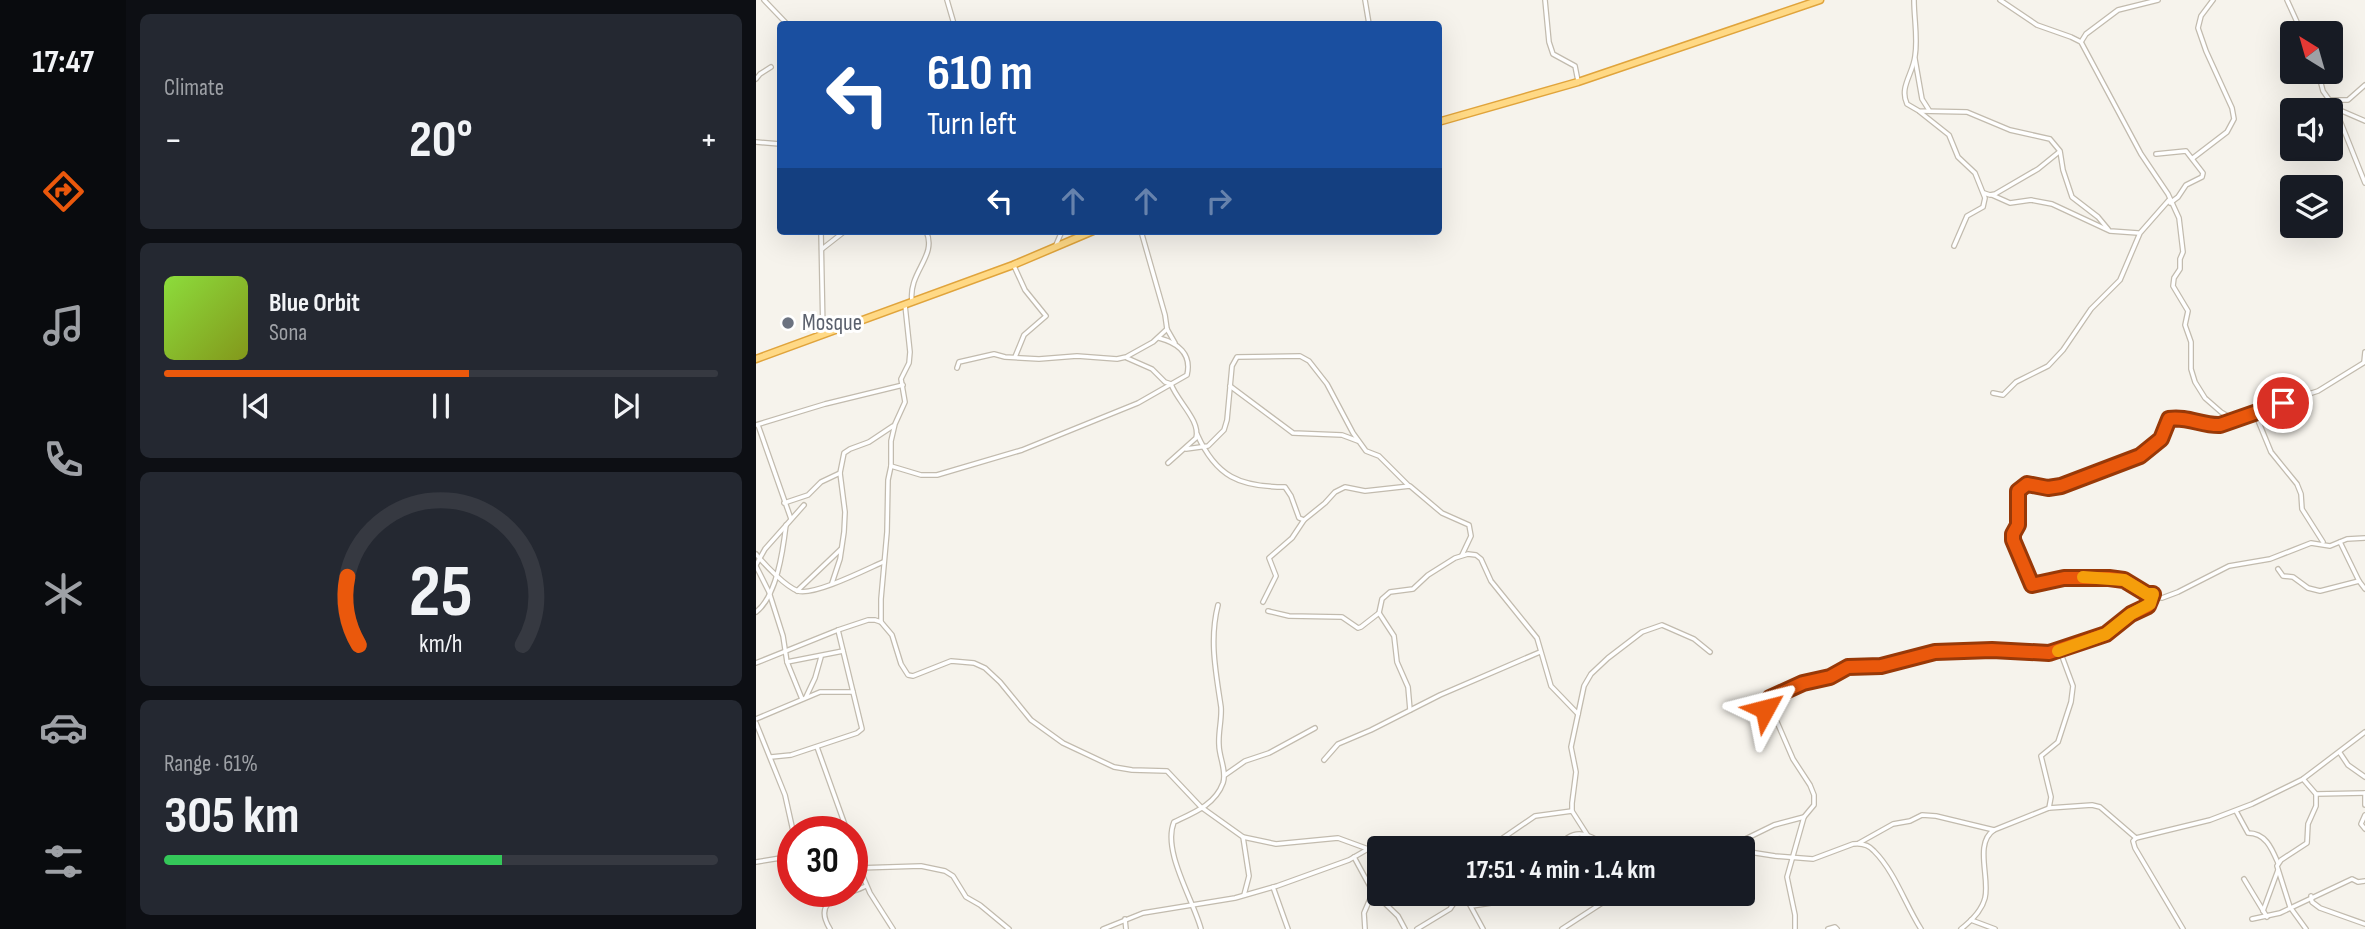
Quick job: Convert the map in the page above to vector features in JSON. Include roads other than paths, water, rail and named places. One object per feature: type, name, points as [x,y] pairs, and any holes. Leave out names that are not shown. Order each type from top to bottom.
[{"type":"highway","points":[[1442,121],[1578,82],[1820,0]]},
{"type":"highway","points":[[756,359],[1013,265],[1084,235]]},
{"type":"street","points":[[764,0],[784,21]]},
{"type":"street","points":[[947,0],[953,21]]},
{"type":"street","points":[[1365,0],[1368,21]]},
{"type":"street","points":[[1545,0],[1549,42],[1553,54],[1575,66],[1578,82]]},
{"type":"street","points":[[1914,0],[1915,59],[1922,99],[1930,111]]},
{"type":"street","points":[[2000,0],[2037,25],[2081,42],[2141,154],[2170,201],[2180,220],[2183,247],[2180,269],[2173,281],[2173,289],[2188,311],[2185,325],[2191,342],[2193,375],[2205,398],[2233,419]]},
{"type":"street","points":[[2081,42],[2086,34],[2118,9],[2158,0]]},
{"type":"street","points":[[2193,158],[2227,132],[2234,119],[2232,108],[2198,28],[2201,16],[2213,0]]},
{"type":"street","points":[[2287,0],[2297,21]]},
{"type":"street","points":[[1915,59],[1903,96],[1907,104],[1951,137],[1958,157],[1973,171],[1984,193],[1985,204],[1967,216],[1954,246]]},
{"type":"street","points":[[756,79],[771,67]]},
{"type":"street","points":[[2343,100],[2348,100],[2365,85]]},
{"type":"street","points":[[2343,110],[2365,121]]},
{"type":"street","points":[[1919,111],[1967,112],[2010,130],[2050,139],[2060,151],[2072,197],[2098,217],[2108,229]]},
{"type":"street","points":[[2343,125],[2365,183]]},
{"type":"street","points":[[756,142],[777,144]]},
{"type":"street","points":[[1993,393],[2003,396],[2016,382],[2052,363],[2091,309],[2120,280],[2140,233],[2170,201],[2178,197],[2186,185],[2202,177],[2201,169],[2183,150],[2156,155]]},
{"type":"street","points":[[1992,195],[2038,169],[2060,151]]},
{"type":"street","points":[[1984,193],[2010,203],[2031,200],[2056,205],[2108,229],[2129,234],[2140,233]]},
{"type":"street","points":[[821,235],[823,335]]},
{"type":"street","points":[[822,250],[840,235]]},
{"type":"street","points":[[881,622],[891,441],[905,402],[901,379],[909,363],[908,304],[911,284],[929,249],[928,235]]},
{"type":"street","points":[[1055,247],[1060,235]]},
{"type":"street","points":[[891,466],[917,475],[937,475],[1022,450],[1108,416],[1184,378],[1188,371],[1188,360],[1167,329],[1161,295],[1141,235]]},
{"type":"street","points":[[1013,265],[1025,290],[1046,316],[1024,335],[1015,357]]},
{"type":"street","points":[[957,368],[957,364],[962,360],[985,355],[1039,359],[1078,356],[1111,359],[1126,357],[1160,338],[1167,329]]},
{"type":"street","points":[[1160,338],[1177,344]]},
{"type":"street","points":[[2365,352],[2365,362],[2318,391],[2216,425],[2180,418],[2169,419],[2161,439],[2135,458],[2061,486],[2048,488],[2027,484],[2018,491],[2018,525],[2013,540],[2032,585],[2064,578],[2109,578],[2124,580],[2147,594],[2162,598],[2230,566],[2270,559],[2311,543],[2330,546],[2347,539],[2365,538]]},
{"type":"street","points":[[1185,449],[1203,448],[1211,444],[1226,425],[1233,360],[1237,356],[1300,356],[1308,361],[1327,384],[1358,441],[1368,453],[1379,456],[1409,486],[1442,513],[1469,526],[1471,536],[1462,555]]},
{"type":"street","points":[[1126,357],[1152,369],[1165,382],[1171,384]]},
{"type":"street","points":[[1171,384],[1176,397],[1196,425],[1197,434],[1212,463],[1230,477],[1267,488],[1285,487],[1299,517],[1304,520]]},
{"type":"street","points":[[791,519],[757,424],[903,385]]},
{"type":"street","points":[[1229,386],[1293,433],[1342,435],[1358,441]]},
{"type":"street","points":[[2255,412],[2271,452],[2297,484],[2302,509],[2324,544]]},
{"type":"street","points":[[832,583],[839,564],[845,512],[840,473],[844,453],[869,442],[895,424]]},
{"type":"street","points":[[1168,463],[1185,449],[1197,434]]},
{"type":"street","points":[[784,503],[808,495],[821,482],[840,473]]},
{"type":"street","points":[[1263,602],[1276,576],[1269,558],[1292,538],[1304,520],[1339,488],[1351,487],[1365,491],[1409,486]]},
{"type":"street","points":[[804,505],[757,556],[756,566],[771,590],[787,662],[804,698]]},
{"type":"street","points":[[756,612],[764,603],[778,575],[786,524]]},
{"type":"street","points":[[2340,542],[2365,589]]},
{"type":"street","points":[[797,591],[841,548]]},
{"type":"street","points":[[1268,611],[1289,615],[1342,617],[1358,628],[1379,613],[1382,599],[1390,592],[1413,589],[1428,575],[1462,555],[1473,554],[1481,559],[1491,581],[1537,638],[1549,683],[1578,714]]},
{"type":"street","points":[[757,556],[797,591],[813,590],[883,562]]},
{"type":"street","points":[[2278,569],[2283,576],[2293,577],[2313,590],[2323,591],[2359,581]]},
{"type":"street","points":[[771,590],[787,584]]},
{"type":"street","points":[[1795,929],[1795,915],[1787,882],[1804,817],[1814,805],[1813,790],[1793,759],[1777,722],[1765,709],[1770,698],[1803,683],[1830,677],[1848,667],[1881,666],[1926,653],[1992,650],[2043,653],[2059,650],[2109,632],[2131,614],[2148,606],[2153,594]]},
{"type":"street","points":[[1218,605],[1213,639],[1221,716],[1219,750],[1224,776]]},
{"type":"street","points":[[1379,613],[1394,636],[1398,666],[1408,687],[1410,710]]},
{"type":"street","points":[[756,663],[868,620],[881,622],[892,635],[904,672],[908,675],[913,676],[959,660],[985,668],[1031,720],[1053,737],[1114,767],[1167,771],[1201,807],[1243,836],[1276,844],[1338,838],[1367,849]]},
{"type":"street","points":[[1588,836],[1572,811],[1576,772],[1571,747],[1584,686],[1591,674],[1642,632],[1665,626],[1693,639],[1710,652]]},
{"type":"street","points":[[771,757],[782,757],[817,747],[862,729],[838,630]]},
{"type":"street","points":[[2049,808],[2051,797],[2040,756],[2055,745],[2061,736],[2073,686],[2059,650]]},
{"type":"street","points":[[787,662],[843,651]]},
{"type":"street","points":[[1324,760],[1338,744],[1540,652]]},
{"type":"street","points":[[804,698],[816,678],[821,657]]},
{"type":"street","points":[[790,816],[756,721],[804,698],[829,691],[854,692]]},
{"type":"street","points":[[1201,929],[1172,848],[1171,828],[1174,822],[1194,814],[1216,794],[1224,776],[1245,761],[1269,753],[1315,728]]},
{"type":"street","points":[[2183,929],[2133,841],[2236,811],[2303,779],[2365,733]]},
{"type":"street","points":[[817,747],[842,816]]},
{"type":"street","points":[[2340,753],[2348,765],[2365,777]]},
{"type":"street","points":[[2278,863],[2307,843],[2308,824],[2316,806],[2316,794],[2303,779]]},
{"type":"street","points":[[2316,794],[2365,793],[2365,805]]},
{"type":"street","points":[[1961,929],[1984,901],[1984,841],[1994,830],[2049,808],[2096,806],[2136,838]]},
{"type":"street","points":[[1506,836],[1535,816],[1572,811]]},
{"type":"street","points":[[2236,811],[2247,831],[2259,834],[2271,847],[2290,907],[2306,929]]},
{"type":"street","points":[[1755,853],[1817,859],[1859,843],[1893,824],[1910,821],[1922,815],[1994,830]]},
{"type":"street","points":[[2365,816],[2361,824],[2365,829]]},
{"type":"street","points":[[1752,836],[1774,825],[1804,817]]},
{"type":"street","points":[[1243,836],[1249,876],[1244,895]]},
{"type":"street","points":[[1568,836],[1588,836]]},
{"type":"street","points":[[1859,843],[1875,851],[1922,929]]},
{"type":"street","points":[[1103,929],[1125,919],[1160,909],[1244,895],[1273,887],[1354,858],[1367,850]]},
{"type":"street","points":[[1354,858],[1367,881]]},
{"type":"street","points":[[756,862],[777,859]]},
{"type":"street","points":[[868,868],[921,866],[945,871],[953,876],[966,897],[981,905],[1009,929]]},
{"type":"street","points":[[2263,911],[2278,870]]},
{"type":"street","points":[[2244,879],[2267,917]]},
{"type":"street","points":[[2252,919],[2267,917],[2351,879],[2365,881]]},
{"type":"street","points":[[1273,887],[1289,929]]},
{"type":"street","points":[[868,888],[893,929]]},
{"type":"street","points":[[2311,896],[2312,902],[2320,908],[2365,924]]},
{"type":"street","points":[[1365,929],[1364,913],[1367,906]]},
{"type":"street","points":[[1389,906],[1406,928]]},
{"type":"street","points":[[1417,929],[1444,914],[1451,906]]},
{"type":"street","points":[[1472,906],[1483,929]]},
{"type":"street","points":[[1562,929],[1597,906]]},
{"type":"street","points":[[825,907],[823,914],[830,929]]},
{"type":"street","points":[[1125,919],[1126,929]]},
{"type":"street","points":[[1971,920],[1995,929]]},
{"type":"street","points":[[1828,929],[1837,929]]},
{"type":"place","name":"Mosque","points":[[788,323]]}]
